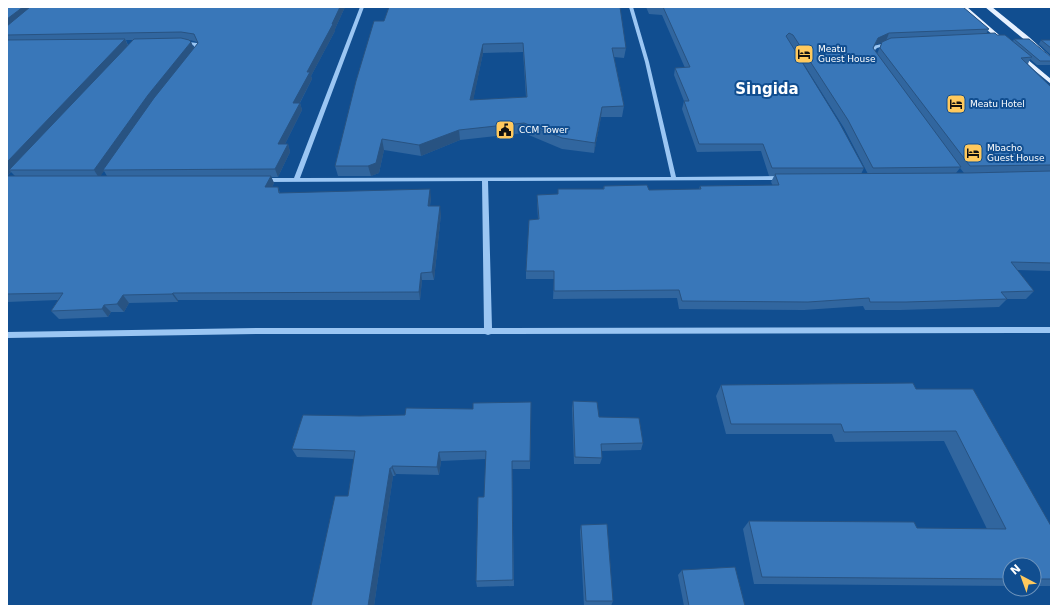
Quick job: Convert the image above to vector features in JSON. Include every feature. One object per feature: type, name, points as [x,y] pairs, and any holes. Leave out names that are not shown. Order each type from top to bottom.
[{"type":"main road","points":[[964,7],[1011,48]]},
{"type":"main road","points":[[988,7],[1027,38],[1051,60]]},
{"type":"main road","points":[[1016,53],[1049,79]]},
{"type":"street","points":[[296,180],[362,7]]},
{"type":"street","points":[[631,7],[647,62],[674,179]]},
{"type":"street","points":[[991,38],[999,38]]},
{"type":"street","points":[[177,42],[195,44],[198,49],[190,59]]},
{"type":"street","points":[[877,62],[873,56],[873,50],[875,47],[886,43],[896,42]]},
{"type":"street","points":[[258,180],[789,178]]},
{"type":"street","points":[[485,180],[488,332]]},
{"type":"street","points":[[7,335],[261,331],[488,332],[1051,330]]},
{"type":"building","points":[[7,7],[23,7],[7,19]]},
{"type":"building","points":[[30,7],[340,7],[333,24],[307,72],[310,72],[293,103],[300,103],[278,144],[288,144],[275,169],[103,170],[154,98],[198,43],[194,34],[181,32],[7,35],[7,26]]},
{"type":"building","points":[[389,7],[620,7],[626,48],[612,48],[624,106],[602,107],[595,143],[562,138],[524,123],[459,130],[419,145],[382,139],[376,163],[368,166],[335,166],[356,81],[374,21],[384,21]],"holes":[[[523,43],[527,97],[470,100],[483,44]]]},
{"type":"building","points":[[663,7],[963,7],[989,29],[889,33],[878,38],[873,48],[961,167],[873,168],[848,120],[793,35],[789,33],[786,36],[839,122],[864,168],[772,168],[763,144],[699,144],[684,101],[689,101],[675,68],[690,67]]},
{"type":"building","points":[[995,33],[997,35],[1005,35],[1032,57],[1021,58],[1051,87],[1051,165],[970,166],[880,48],[882,42],[891,38]]},
{"type":"building","points":[[181,38],[191,42],[148,95],[94,170],[9,170],[134,39]]},
{"type":"building","points":[[125,39],[7,162],[7,40]]},
{"type":"building","points":[[1014,39],[1029,39],[1051,57],[1051,61],[1040,61]]},
{"type":"building","points":[[1041,40],[1051,40],[1051,48]]},
{"type":"building","points":[[1051,171],[1051,263],[1011,262],[1034,291],[1001,292],[1007,299],[906,302],[870,302],[869,298],[808,302],[682,301],[679,290],[554,291],[554,271],[526,271],[529,220],[539,219],[537,195],[558,194],[558,189],[604,189],[604,186],[647,185],[649,190],[701,189],[700,186],[779,185],[775,174]]},
{"type":"building","points":[[7,176],[271,176],[265,187],[278,187],[279,193],[430,189],[428,206],[440,206],[432,272],[421,273],[419,292],[173,293],[123,295],[117,304],[104,305],[102,309],[51,311],[63,293],[7,294]]},
{"type":"building","points":[[913,383],[916,389],[973,389],[1051,526],[1051,579],[1042,579],[1042,557],[1002,557],[1002,579],[762,577],[749,521],[914,522],[917,528],[1006,529],[956,431],[844,432],[841,424],[731,424],[721,385]]},
{"type":"building","points":[[573,401],[597,402],[599,417],[639,418],[643,443],[601,444],[602,458],[575,457]]},
{"type":"building","points":[[531,402],[530,461],[512,461],[513,580],[476,581],[478,497],[484,497],[486,451],[439,452],[437,467],[392,466],[392,468],[390,468],[368,606],[311,606],[335,496],[348,496],[355,451],[292,449],[303,415],[405,415],[406,408],[473,409],[473,403]]},
{"type":"building","points":[[607,524],[613,601],[586,601],[581,525]]},
{"type":"building","points":[[735,567],[745,606],[689,606],[682,570]]},
{"type":"place","name":"Meatu Guest House","points":[[804,54]]},
{"type":"place","name":"Meatu Hotel","points":[[956,104]]},
{"type":"place","name":"CCM Tower","points":[[505,130]]},
{"type":"place","name":"Mbacho Guest House","points":[[973,153]]},
{"type":"district","name":"Singida","points":[[767,89]]}]
